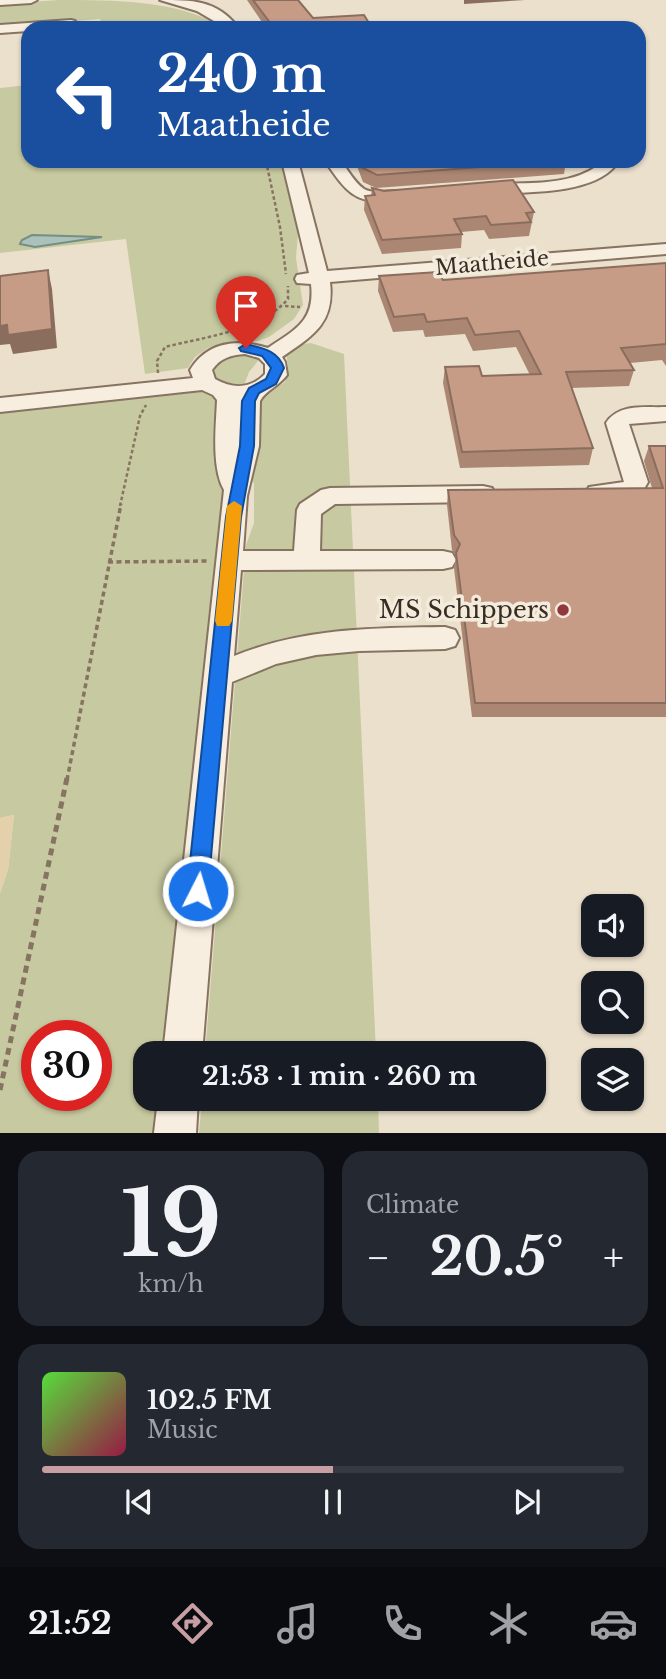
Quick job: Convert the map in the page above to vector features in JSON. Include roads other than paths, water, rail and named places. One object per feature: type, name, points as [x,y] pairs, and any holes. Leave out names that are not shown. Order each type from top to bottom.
[{"type":"street","points":[[0,2],[31,0]]},
{"type":"street","points":[[177,0],[222,21]]},
{"type":"street","points":[[0,29],[21,28]]},
{"type":"street","points":[[264,353],[312,324],[322,302],[311,278],[306,226],[291,168]]},
{"type":"street","points":[[337,168],[349,188],[362,195],[383,197],[424,194]]},
{"type":"street","points":[[464,191],[583,180],[601,173],[605,168]]},
{"type":"street","name":"Maatheide","points":[[311,278],[666,248]]},
{"type":"street","points":[[184,1041],[235,496],[247,446],[249,401],[254,391],[272,381],[276,375],[275,362],[264,353],[246,348],[221,351],[211,356],[210,380],[229,401],[227,445],[235,496]]},
{"type":"street","points":[[0,405],[156,381],[210,380],[254,391]]},
{"type":"street","points":[[574,494],[631,490],[636,482],[617,423],[624,416],[666,414]]},
{"type":"street","points":[[306,561],[309,510],[330,496],[505,494]]},
{"type":"street","points":[[229,561],[443,560]]},
{"type":"street","points":[[218,675],[273,653],[312,645],[359,639],[445,638]]},
{"type":"street","points":[[175,1133],[177,1111]]},
{"type":"place","name":"MS Schippers","points":[[563,610]]}]
